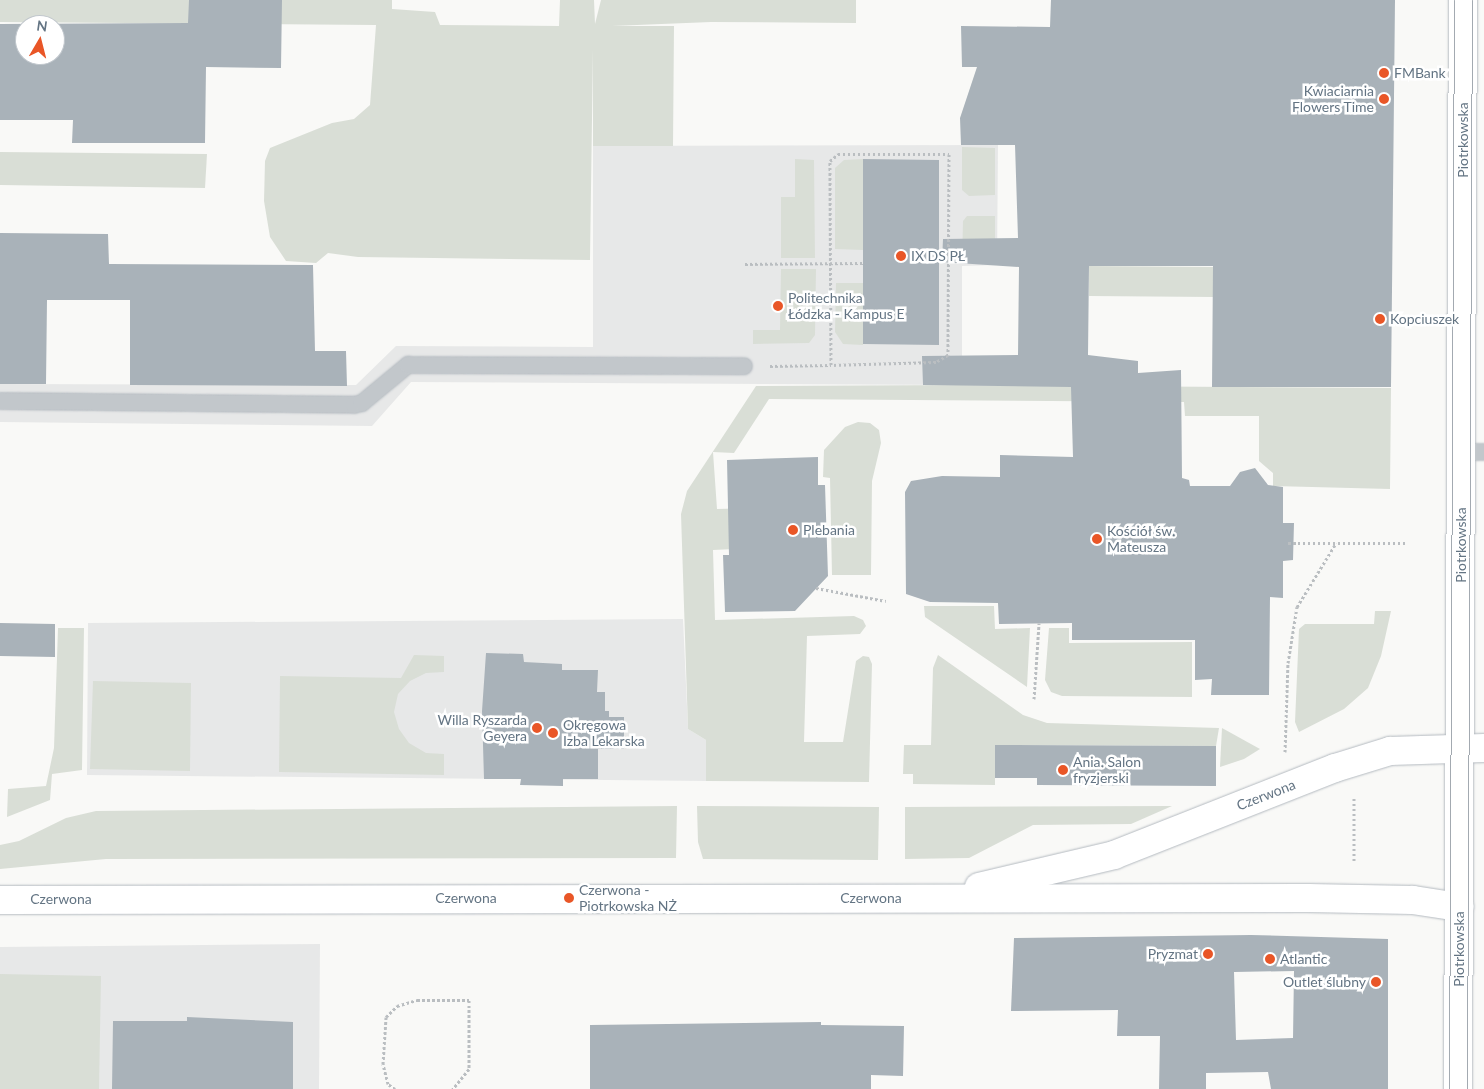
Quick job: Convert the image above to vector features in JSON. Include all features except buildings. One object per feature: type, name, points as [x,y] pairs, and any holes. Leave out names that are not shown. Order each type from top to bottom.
[{"type":"street","name":"Piotrkowska","points":[[1458,1089],[1459,907],[1472,748],[1473,452],[1463,0]]},
{"type":"street","name":"Czerwona","points":[[932,898],[1114,855],[1369,757],[1411,749],[1472,748]]},
{"type":"street","name":"Czerwona","points":[[0,900],[932,898],[1413,900],[1459,907]]},
{"type":"lane","points":[[0,401],[354,405],[362,403],[408,365],[744,366]]},
{"type":"path","points":[[744,366],[831,365],[936,362],[948,355],[949,154],[838,154],[830,161],[831,365]]},
{"type":"path","points":[[745,264],[863,263]]},
{"type":"path","points":[[1288,543],[1406,543]]},
{"type":"path","points":[[1285,753],[1288,663],[1296,607],[1336,543]]},
{"type":"path","points":[[816,588],[886,601]]},
{"type":"path","points":[[1034,699],[1039,623]]},
{"type":"path","points":[[1354,789],[1354,861]]},
{"type":"path","points":[[395,1089],[388,1084],[383,1064],[386,1017],[397,1006],[417,1000],[469,1000],[469,1069],[453,1089]]},
{"type":"shaded area","points":[[0,0],[392,0],[392,9],[435,12],[440,25],[559,26],[560,0],[594,0],[595,24],[601,0],[856,0],[856,23],[711,22],[612,26],[674,26],[673,146],[593,146],[593,49],[590,260],[358,257],[328,253],[316,263],[286,261],[270,237],[264,201],[265,161],[270,148],[332,123],[354,119],[370,105],[376,25],[65,23],[65,15],[15,15],[15,22],[0,22]]},
{"type":"shaded area","name":"Politechnika Łódzka - Kampus E","points":[[998,145],[997,265],[962,266],[962,385],[411,382],[372,426],[0,422],[0,384],[356,385],[396,346],[593,347],[593,146]]},
{"type":"shaded area","points":[[962,147],[995,148],[995,195],[969,196],[962,190]]},
{"type":"shaded area","points":[[0,152],[207,154],[205,188],[0,185]]},
{"type":"shaded area","points":[[795,159],[814,160],[815,258],[781,258],[781,197],[795,197]]},
{"type":"shaded area","points":[[863,159],[863,250],[835,249],[835,168],[844,160]]},
{"type":"shaded area","points":[[967,216],[995,216],[995,263],[962,263],[963,221]]},
{"type":"shaded area","points":[[1089,266],[1213,267],[1213,297],[1089,296]]},
{"type":"shaded area","points":[[781,269],[816,269],[815,335],[809,343],[753,344],[753,330],[780,330]]},
{"type":"shaded area","points":[[836,283],[863,283],[863,345],[843,344],[835,332]]},
{"type":"shaded area","points":[[962,385],[1391,388],[1390,489],[1273,486],[1273,473],[1259,461],[1259,416],[1185,416],[1184,402],[769,399],[734,453],[713,452],[717,509],[754,508],[755,548],[713,550],[715,620],[854,616],[863,620],[866,626],[860,634],[807,636],[804,742],[843,742],[856,661],[863,656],[869,657],[872,664],[869,782],[706,781],[706,740],[688,729],[681,514],[687,491],[756,386]]},
{"type":"shaded area","points":[[858,422],[870,423],[879,430],[881,443],[872,481],[871,575],[832,575],[830,478],[823,477],[824,450],[845,427]]},
{"type":"shaded area","points":[[924,606],[994,606],[995,629],[1030,628],[1027,687],[925,617]]},
{"type":"shaded area","points":[[1375,611],[1391,611],[1381,656],[1368,688],[1344,709],[1299,732],[1295,722],[1299,629],[1305,624],[1374,624]]},
{"type":"shaded area","points":[[683,619],[688,729],[706,740],[706,781],[87,775],[88,623]]},
{"type":"shaded area","points":[[58,628],[84,628],[82,770],[52,774],[50,800],[7,817],[8,789],[46,786],[54,748]]},
{"type":"shaded area","points":[[1049,628],[1069,628],[1069,643],[1192,642],[1192,697],[1062,696],[1051,692],[1045,680]]},
{"type":"shaded area","points":[[414,655],[444,656],[444,672],[426,673],[410,681],[398,694],[394,712],[399,729],[409,743],[426,753],[444,754],[444,775],[279,772],[280,676],[401,678]]},
{"type":"shaded area","points":[[938,655],[1023,715],[1047,723],[1219,728],[1216,746],[995,745],[995,785],[913,784],[913,774],[903,774],[904,745],[931,745],[933,668]]},
{"type":"shaded area","points":[[93,681],[191,683],[190,771],[90,769]]},
{"type":"shaded area","points":[[1222,728],[1260,749],[1244,759],[1220,767]]},
{"type":"shaded area","points":[[677,806],[676,858],[106,859],[0,869],[0,845],[19,841],[66,818],[96,811]]},
{"type":"shaded area","points":[[697,806],[879,807],[878,860],[703,859],[698,842]]},
{"type":"shaded area","points":[[1172,806],[1131,824],[1033,825],[969,858],[905,859],[905,807]]},
{"type":"shaded area","points":[[320,944],[319,1089],[0,1089],[0,947]]},
{"type":"shaded area","points":[[0,974],[101,976],[99,1089],[0,1089]]},
{"type":"tram line","points":[[1449,1089],[1454,0]]},
{"type":"tram line","points":[[1467,1089],[1472,0]]},
{"type":"place","name":"FMBank","points":[[1384,73]]},
{"type":"place","name":"Kwiaciarnia Flowers Time","points":[[1384,99]]},
{"type":"place","name":"IX DS PŁ","points":[[901,256]]},
{"type":"place","name":"Politechnika Łódzka - Kampus E","points":[[778,306]]},
{"type":"place","name":"Kopciuszek","points":[[1380,319]]},
{"type":"place","name":"Plebania","points":[[793,530]]},
{"type":"place","name":"Kościół św. Mateusza","points":[[1097,539]]},
{"type":"place","name":"Willa Ryszarda Geyera","points":[[537,728]]},
{"type":"place","name":"Okręgowa Izba Lekarska","points":[[553,733]]},
{"type":"place","name":"Ania. Salon fryzjerski","points":[[1063,770]]},
{"type":"place","name":"Czerwona - Piotrkowska NŻ","points":[[569,898]]},
{"type":"place","name":"Pryzmat","points":[[1208,954]]},
{"type":"place","name":"Atlantic","points":[[1270,959]]},
{"type":"place","name":"Outlet ślubny","points":[[1376,982]]}]
